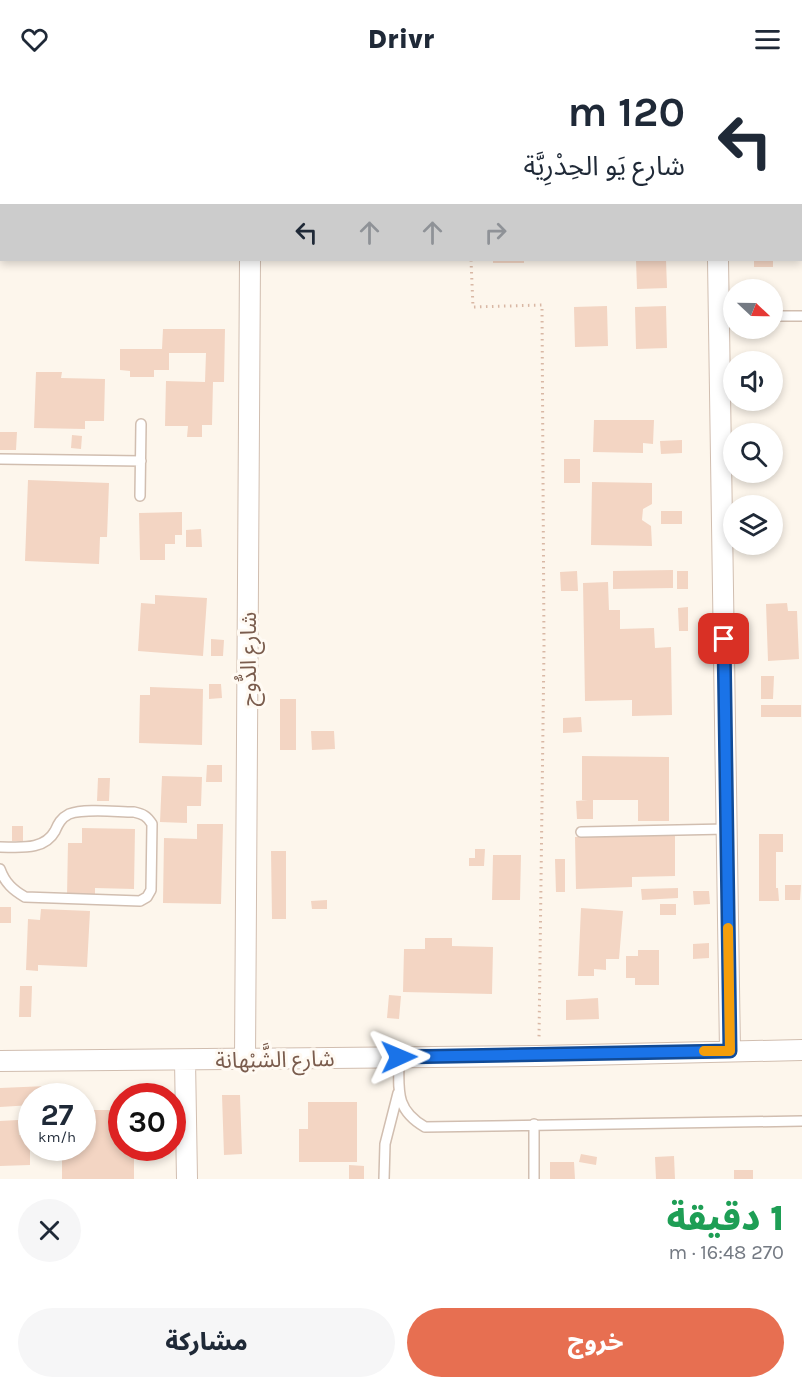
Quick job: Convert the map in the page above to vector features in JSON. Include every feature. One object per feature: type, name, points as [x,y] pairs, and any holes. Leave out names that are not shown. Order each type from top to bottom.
[{"type":"street","name":"شارع الدُّوح","points":[[245,1059],[250,261]]},
{"type":"street","points":[[718,261],[730,1051]]},
{"type":"street","name":"شارع الشَّبْهانة","points":[[0,1061],[539,1056],[802,1050]]},
{"type":"street","points":[[185,1060],[188,1179]]},
{"type":"lane","points":[[783,316],[802,316]]},
{"type":"lane","points":[[140,496],[141,424]]},
{"type":"lane","points":[[0,459],[141,461]]},
{"type":"lane","points":[[0,848],[30,847],[44,843],[54,834],[64,817],[76,812],[142,813],[152,824],[151,890],[147,897],[140,901],[25,897],[12,889],[3,878],[0,869]]},
{"type":"lane","points":[[581,832],[726,829]]},
{"type":"lane","points":[[399,1057],[399,1090],[402,1106],[411,1119],[425,1127],[802,1121]]},
{"type":"lane","points":[[384,1179],[385,1144],[399,1090]]},
{"type":"lane","points":[[534,1124],[534,1179]]},
{"type":"path","points":[[471,261],[472,307],[542,305],[544,647],[539,1056]]},
{"type":"building","points":[[493,261],[524,261],[524,263],[493,263]]},
{"type":"building","points":[[636,261],[666,261],[667,288],[637,289]]},
{"type":"building","points":[[754,261],[773,261],[773,267],[754,267]]},
{"type":"building","points":[[607,306],[608,346],[575,347],[574,307]]},
{"type":"building","points":[[666,306],[667,348],[636,349],[635,307]]},
{"type":"building","points":[[163,329],[225,329],[224,382],[213,382],[212,425],[202,425],[202,437],[187,437],[188,426],[165,426],[166,381],[205,382],[206,353],[169,353],[169,370],[154,370],[154,377],[130,377],[130,371],[120,370],[120,349],[162,349]]},
{"type":"building","points":[[36,372],[62,372],[61,378],[105,379],[104,421],[85,421],[85,429],[34,428]]},
{"type":"building","points":[[594,420],[654,420],[653,444],[643,443],[643,453],[593,452]]},
{"type":"building","points":[[0,432],[17,432],[16,450],[0,450]]},
{"type":"building","points":[[72,435],[82,436],[81,449],[71,448]]},
{"type":"building","points":[[682,440],[682,453],[661,454],[660,441]]},
{"type":"building","points":[[564,459],[580,459],[580,483],[564,483]]},
{"type":"building","points":[[28,480],[109,483],[107,537],[100,537],[99,564],[25,561]]},
{"type":"building","points":[[592,482],[652,483],[652,504],[643,509],[642,520],[651,526],[652,546],[591,545]]},
{"type":"building","points":[[661,511],[682,511],[682,524],[661,524]]},
{"type":"building","points":[[182,512],[182,535],[175,535],[175,544],[165,544],[165,560],[140,560],[139,513]]},
{"type":"building","points":[[201,529],[202,547],[186,547],[186,530]]},
{"type":"building","points":[[673,570],[673,588],[613,589],[613,571]]},
{"type":"building","points":[[577,571],[578,591],[561,591],[560,572]]},
{"type":"building","points":[[677,571],[688,571],[688,589],[677,589]]},
{"type":"building","points":[[608,582],[609,610],[620,610],[620,629],[654,628],[655,648],[671,647],[672,715],[632,716],[632,700],[585,701],[583,583]]},
{"type":"building","points":[[155,595],[207,598],[203,656],[138,651],[141,603],[155,604]]},
{"type":"building","points":[[787,603],[788,611],[797,611],[799,659],[768,661],[766,604]]},
{"type":"building","points":[[688,607],[688,631],[679,631],[678,608]]},
{"type":"building","points":[[211,639],[224,640],[223,656],[211,656]]},
{"type":"building","points":[[761,676],[774,676],[773,699],[761,699]]},
{"type":"building","points":[[209,684],[221,684],[222,698],[209,699]]},
{"type":"building","points":[[150,687],[203,689],[202,745],[139,743],[140,695],[150,695]]},
{"type":"building","points":[[280,699],[296,699],[296,750],[280,750]]},
{"type":"building","points":[[761,705],[801,705],[801,717],[761,717]]},
{"type":"building","points":[[581,717],[582,732],[563,733],[563,718]]},
{"type":"building","points":[[311,731],[334,731],[335,749],[312,750]]},
{"type":"building","points":[[582,756],[669,757],[669,821],[638,821],[638,800],[593,800],[593,819],[577,819],[576,801],[588,800],[582,800]]},
{"type":"building","points":[[207,765],[222,765],[222,782],[206,782]]},
{"type":"building","points":[[162,776],[202,777],[201,806],[187,806],[187,823],[160,822]]},
{"type":"building","points":[[98,778],[110,778],[109,801],[97,801]]},
{"type":"building","points":[[197,824],[223,824],[221,904],[163,903],[164,838],[197,839]]},
{"type":"building","points":[[12,826],[23,826],[23,841],[12,841]]},
{"type":"building","points":[[82,828],[135,829],[134,889],[95,888],[95,896],[67,896],[68,843],[82,843]]},
{"type":"building","points":[[675,834],[675,876],[632,877],[632,887],[576,889],[575,837]]},
{"type":"building","points":[[759,834],[783,834],[783,852],[776,852],[776,888],[778,888],[779,901],[759,901]]},
{"type":"building","points":[[475,849],[485,849],[484,866],[469,866],[469,858],[475,858]]},
{"type":"building","points":[[271,851],[286,851],[286,919],[272,919]]},
{"type":"building","points":[[493,855],[521,855],[520,900],[492,900]]},
{"type":"building","points":[[555,859],[565,859],[565,892],[556,892]]},
{"type":"building","points":[[785,885],[801,885],[800,900],[785,900]]},
{"type":"building","points":[[678,888],[678,898],[642,900],[641,889]]},
{"type":"building","points":[[693,891],[709,891],[710,904],[694,905]]},
{"type":"building","points":[[327,900],[327,909],[312,909],[311,901]]},
{"type":"building","points":[[660,904],[676,904],[676,915],[660,915]]},
{"type":"building","points":[[0,907],[11,907],[11,923],[0,923]]},
{"type":"building","points":[[581,908],[623,911],[619,959],[606,959],[606,970],[594,969],[594,976],[578,976]]},
{"type":"building","points":[[41,909],[90,911],[87,967],[38,965],[38,971],[26,970],[28,919],[40,920]]},
{"type":"building","points":[[425,938],[452,938],[452,946],[493,947],[492,994],[403,992],[404,949],[425,949]]},
{"type":"building","points":[[709,943],[709,958],[693,959],[693,944]]},
{"type":"building","points":[[638,950],[659,950],[659,985],[635,985],[635,978],[626,978],[626,956],[638,956]]},
{"type":"building","points":[[20,986],[32,986],[31,1017],[19,1017]]},
{"type":"building","points":[[389,995],[401,996],[399,1019],[387,1018]]},
{"type":"building","points":[[598,998],[599,1019],[566,1020],[566,1000]]},
{"type":"building","points":[[18,1087],[18,1106],[0,1107],[0,1088]]},
{"type":"building","points":[[222,1095],[240,1095],[242,1154],[224,1155]]},
{"type":"building","points":[[308,1102],[357,1102],[357,1162],[299,1162],[299,1129],[308,1129]]},
{"type":"building","points":[[96,1110],[108,1110],[108,1161],[134,1161],[134,1179],[62,1179],[62,1161],[96,1161]]},
{"type":"building","points":[[18,1120],[18,1161],[30,1161],[30,1165],[0,1166],[0,1121]]},
{"type":"building","points":[[581,1154],[597,1157],[596,1165],[579,1162]]},
{"type":"building","points":[[674,1156],[675,1179],[656,1179],[655,1157]]},
{"type":"building","points":[[550,1162],[574,1162],[575,1179],[550,1179]]},
{"type":"building","points":[[349,1165],[364,1166],[364,1179],[349,1179]]},
{"type":"building","points":[[734,1170],[753,1170],[753,1179],[734,1179]]},
{"type":"slow traffic","points":[[704,1051],[730,1051],[728,928]]},
{"type":"route","points":[[399,1057],[730,1051],[724,639]]}]
